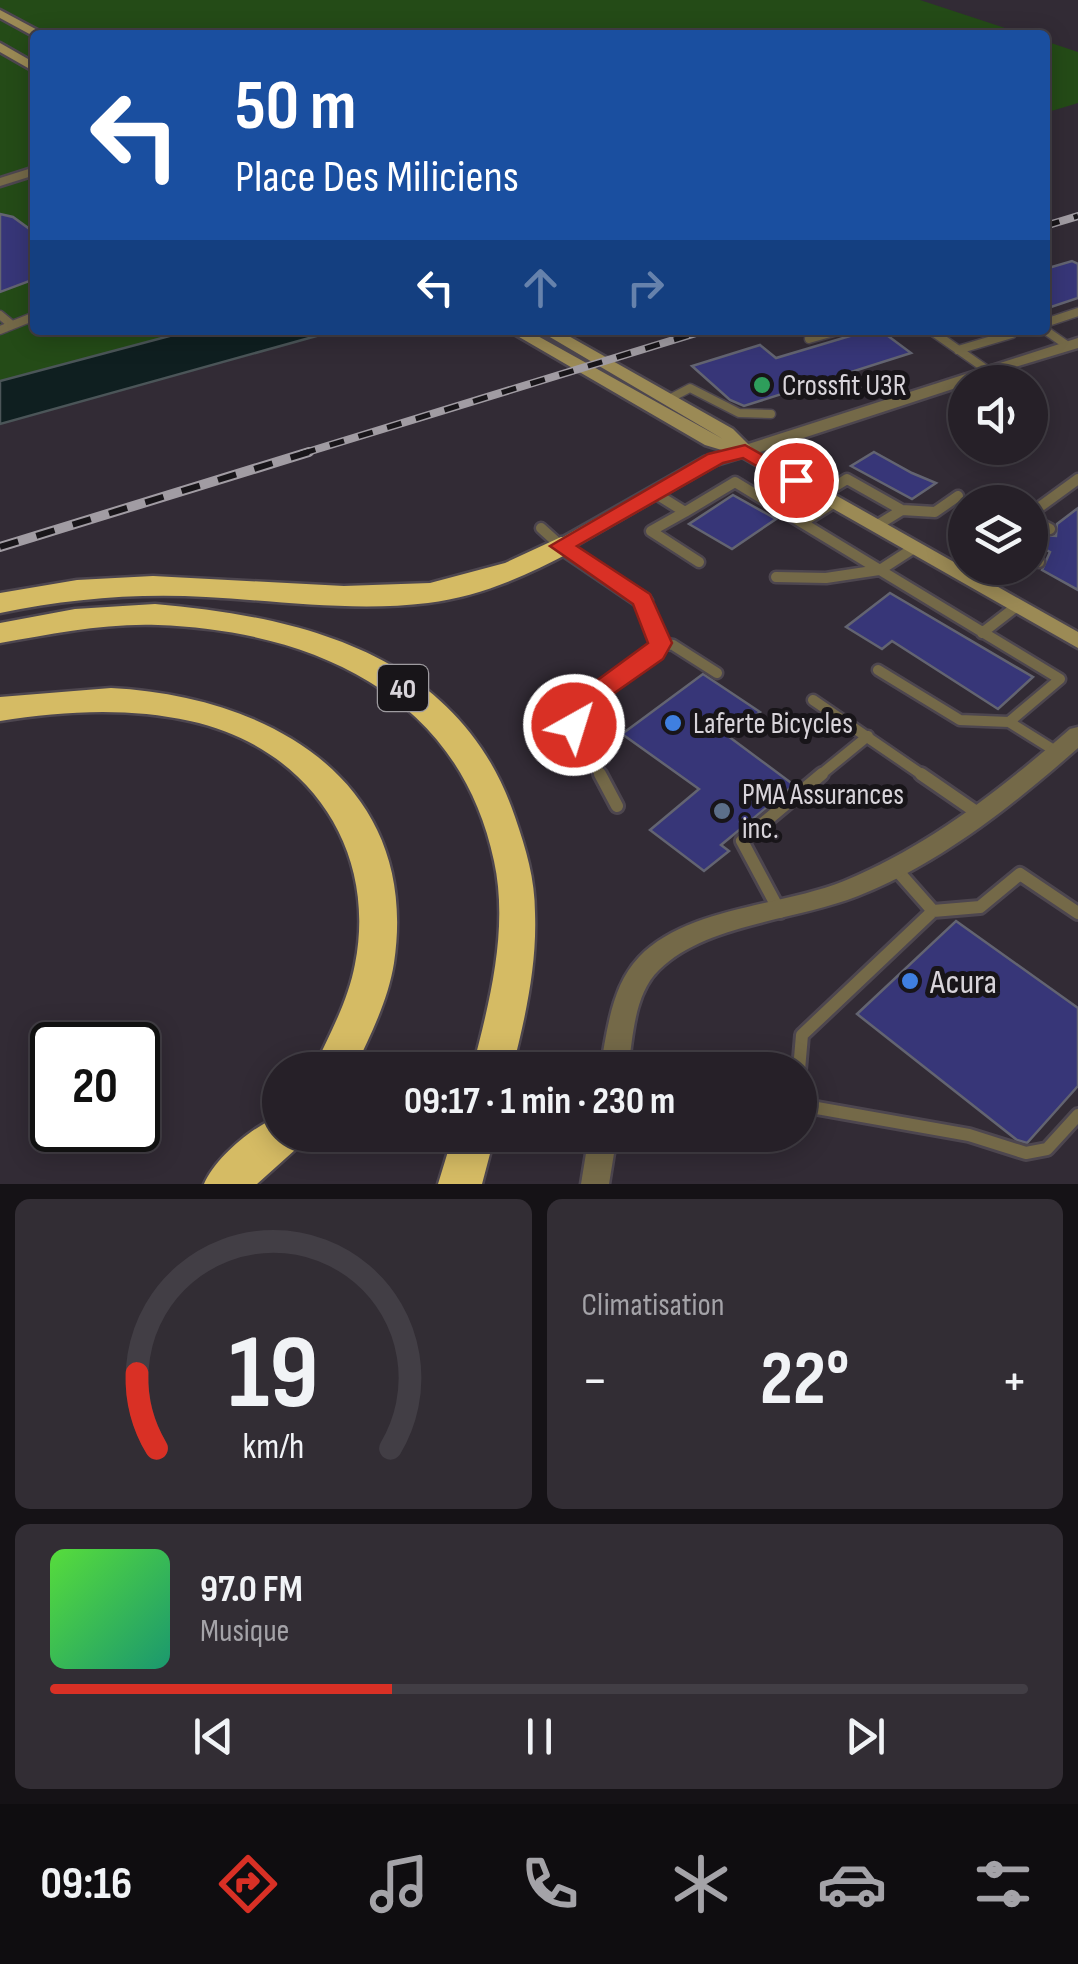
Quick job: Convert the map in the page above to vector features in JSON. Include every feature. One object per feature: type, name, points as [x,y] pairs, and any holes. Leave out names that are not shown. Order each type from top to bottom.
[{"type":"highway","points":[[0,603],[62,592],[134,586],[347,598],[425,595],[492,580],[551,537]]},
{"type":"highway","name":"40","points":[[0,633],[114,614],[226,618],[330,646],[374,668],[423,704],[455,737],[480,775],[500,816],[512,862],[516,950],[496,1052]]},
{"type":"highway","points":[[0,709],[100,700],[201,711],[273,740],[330,786],[365,842],[376,882],[380,925],[376,966],[365,1006],[342,1052]]},
{"type":"highway","points":[[226,1184],[263,1152]]},
{"type":"highway","points":[[460,1184],[469,1152]]},
{"type":"street","points":[[0,13],[30,30]]},
{"type":"street","points":[[0,48],[30,65]]},
{"type":"street","points":[[0,184],[30,173]]},
{"type":"street","points":[[0,184],[30,181]]},
{"type":"street","points":[[524,335],[711,441],[745,451],[914,548],[948,561]]},
{"type":"street","points":[[555,335],[732,436],[745,451]]},
{"type":"street","points":[[1011,365],[1073,344]]},
{"type":"street","points":[[551,537],[716,459],[948,386]]},
{"type":"street","points":[[551,537],[642,600]]},
{"type":"street","points":[[987,585],[1078,641]]},
{"type":"street","points":[[618,1052],[630,994],[651,961],[666,949],[699,934],[846,891],[895,868],[982,816],[1072,742]]},
{"type":"street","points":[[595,1184],[600,1152]]},
{"type":"lane","points":[[1050,324],[1078,312]]},
{"type":"lane","points":[[0,315],[12,325]]},
{"type":"lane","points":[[0,330],[30,318]]},
{"type":"lane","points":[[1050,329],[1073,344]]},
{"type":"lane","points":[[810,340],[826,335]]},
{"type":"lane","points":[[937,335],[980,365]]},
{"type":"lane","points":[[958,350],[1009,335]]},
{"type":"lane","points":[[669,399],[690,388],[740,415],[771,414]]},
{"type":"lane","points":[[803,522],[846,478],[894,505],[936,512],[948,503]]},
{"type":"lane","points":[[862,488],[875,479]]},
{"type":"lane","points":[[1048,502],[1078,479]]},
{"type":"lane","points":[[765,500],[796,480]]},
{"type":"lane","points":[[699,562],[651,531],[735,482],[1060,678],[1009,722]]},
{"type":"lane","points":[[1063,490],[1078,498]]},
{"type":"lane","points":[[653,492],[685,512]]},
{"type":"lane","points":[[876,526],[903,495]]},
{"type":"lane","points":[[776,577],[826,578],[856,570],[880,570],[914,548]]},
{"type":"lane","points":[[617,806],[574,725],[572,714],[655,653],[660,643],[642,600]]},
{"type":"lane","points":[[982,634],[1017,606]]},
{"type":"lane","points":[[660,643],[673,645],[717,673]]},
{"type":"lane","points":[[878,670],[960,720],[1009,722],[1072,742]]},
{"type":"lane","points":[[813,700],[982,816]]},
{"type":"lane","points":[[780,912],[742,841],[868,736]]},
{"type":"lane","points":[[895,868],[933,912]]},
{"type":"lane","points":[[801,1052],[802,1035],[933,912],[980,907],[1020,874],[1078,914]]},
{"type":"lane","points":[[817,1108],[969,1135],[1026,1153],[1047,1149],[1078,1114]]},
{"type":"green space","points":[[0,0],[920,0],[1011,30],[30,30],[30,335],[291,335],[0,422]]},
{"type":"green space","points":[[1050,43],[1078,52],[1078,103],[1050,111]]},
{"type":"shaded area","points":[[173,335],[320,335],[0,424],[0,381]]},
{"type":"building","points":[[0,214],[13,217],[30,229],[30,281],[0,292]]},
{"type":"building","points":[[1072,261],[1078,264],[1078,298],[1050,307],[1050,268]]},
{"type":"building","points":[[853,335],[887,335],[911,353],[744,406],[730,400],[692,366],[760,345],[776,358]]},
{"type":"building","points":[[874,452],[936,483],[912,499],[851,466]]},
{"type":"building","points":[[733,495],[776,519],[732,549],[689,524]]},
{"type":"building","points":[[1078,508],[1078,590],[1048,573],[1048,535],[1056,536],[1057,524]]},
{"type":"building","points":[[890,593],[1033,677],[998,709],[892,641],[882,649],[846,627]]},
{"type":"building","points":[[703,674],[760,712],[728,736],[794,785],[721,845],[729,851],[704,871],[650,830],[699,789],[622,734]]},
{"type":"building","points":[[956,921],[1078,1008],[1078,1086],[1027,1143],[1017,1140],[857,1014]]},
{"type":"railway","points":[[1050,224],[1078,216]]},
{"type":"railway","points":[[301,454],[690,335]]},
{"type":"railway","points":[[0,547],[309,452]]},
{"type":"place","name":"Crossfit U3R","points":[[762,385]]},
{"type":"place","name":"Laferte Bicycles","points":[[673,723]]},
{"type":"place","name":"PMA Assurances inc.","points":[[722,811]]},
{"type":"place","name":"Acura","points":[[910,981]]},
{"type":"route","points":[[574,725],[572,714],[577,707],[655,653],[660,643],[642,600],[561,546],[716,459],[745,451],[796,480]]}]
